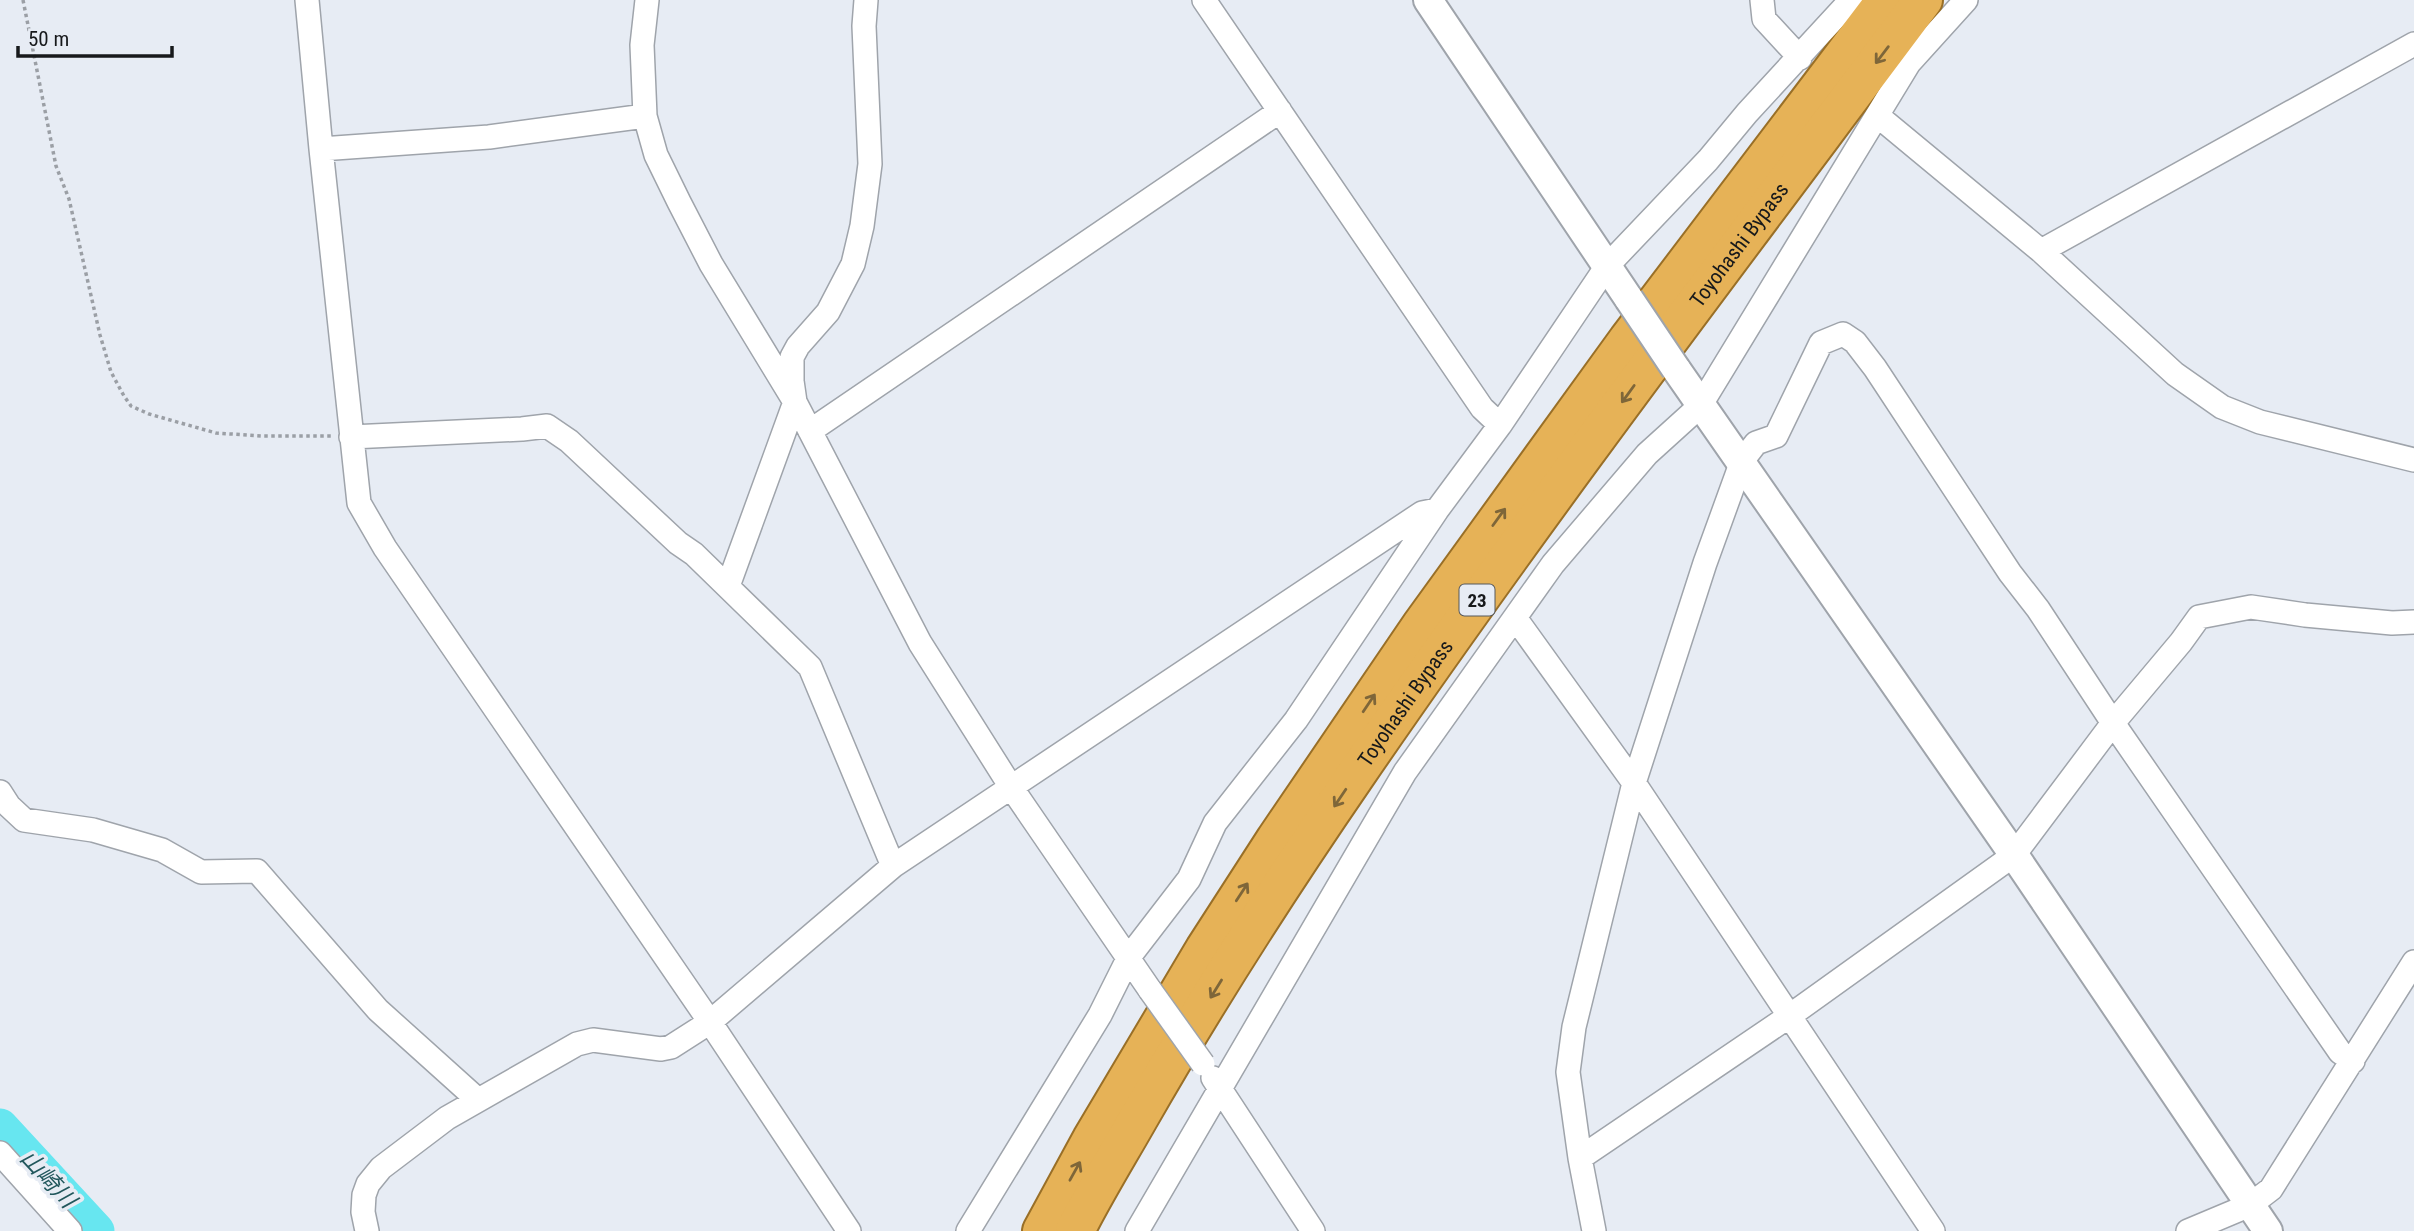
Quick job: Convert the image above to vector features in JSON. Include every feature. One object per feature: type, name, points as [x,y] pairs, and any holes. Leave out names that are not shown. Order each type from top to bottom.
[{"type":"highway","name":"Toyohashi Bypass","points":[[1042,1231],[1092,1139],[1205,949],[1276,839],[1421,626],[1620,351],[1886,0]]},
{"type":"highway","name":"Toyohashi Bypass","points":[[1076,1231],[1166,1070],[1230,966],[1297,862],[1444,646],[1647,368],[1923,0]]},
{"type":"street","points":[[307,0],[359,503],[385,548],[710,1022],[849,1231]]},
{"type":"street","points":[[647,0],[642,45],[645,116],[656,155],[711,264],[795,402],[920,643],[1011,787],[1150,990],[1221,1088],[1313,1231]]},
{"type":"street","points":[[728,586],[795,402],[792,357],[798,346],[828,312],[853,264],[862,226],[870,164],[864,26],[866,0]]},
{"type":"street","points":[[1205,0],[1482,408],[1500,425]]},
{"type":"street","points":[[1428,0],[1700,406],[1742,461],[2014,855],[2267,1231]]},
{"type":"street","points":[[1762,0],[1763,19],[1800,58]]},
{"type":"street","points":[[968,1231],[1100,1015],[1129,957],[1189,879],[1215,823],[1296,720],[1437,510],[1500,425],[1607,266],[1708,160],[1746,113],[1800,58],[1851,0]]},
{"type":"street","points":[[1137,1231],[1405,772],[1553,564],[1647,454],[1700,406],[1909,62],[1966,0]]},
{"type":"street","points":[[2041,251],[2414,44]]},
{"type":"street","points":[[810,431],[1280,111]]},
{"type":"street","points":[[321,149],[489,137],[645,116]]},
{"type":"street","points":[[1878,116],[2041,251],[2175,374],[2222,407],[2260,422],[2414,460]]},
{"type":"street","points":[[1594,1231],[1568,1072],[1574,1027],[1633,783],[1705,563],[1742,461],[1756,443],[1776,436],[1821,343],[1843,334],[1855,342],[1875,368],[2113,723],[2340,1052],[2353,1061]]},
{"type":"street","points":[[351,437],[547,426],[569,441],[728,586],[810,667],[893,866]]},
{"type":"street","points":[[367,1231],[363,1212],[364,1195],[373,1175],[447,1118],[577,1044],[593,1040],[661,1049],[671,1047],[710,1022],[893,866],[1422,513],[1437,510]]},
{"type":"street","points":[[1580,1158],[1788,1017],[2014,855],[2113,723],[2199,617],[2251,607],[2305,615],[2392,623],[2414,622]]},
{"type":"street","points":[[1516,619],[1633,783],[1933,1231]]},
{"type":"street","points":[[0,792],[9,806],[24,820],[93,830],[162,850],[201,872],[257,871],[378,1010],[478,1100]]},
{"type":"street","points":[[2188,1231],[2250,1205],[2271,1189],[2414,962]]},
{"type":"street","points":[[0,1153],[70,1231]]},
{"type":"path","points":[[23,0],[56,166],[69,199],[107,359],[124,397],[131,406],[149,414],[216,433],[351,437]]},
{"type":"waterway","name":"山崎川","points":[[0,1127],[96,1231]]}]
